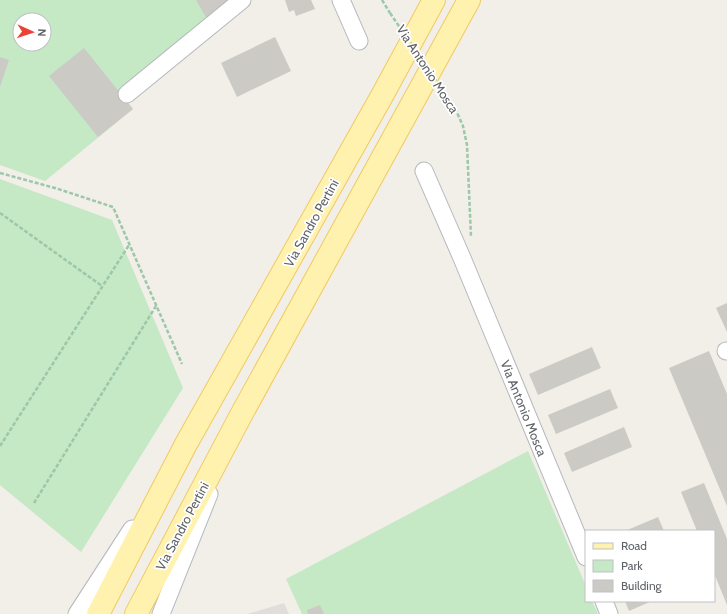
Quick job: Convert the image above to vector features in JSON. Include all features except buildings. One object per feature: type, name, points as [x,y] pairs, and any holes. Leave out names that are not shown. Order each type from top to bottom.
[{"type":"main road","name":"Via Sandro Pertini","points":[[98,614],[186,444],[383,94],[434,0]]},
{"type":"main road","name":"Via Sandro Pertini","points":[[136,614],[240,417],[470,0]]},
{"type":"street","points":[[127,94],[242,0]]},
{"type":"street","points":[[341,0],[358,41]]},
{"type":"street","name":"Via Antonio Mosca","points":[[424,171],[462,258],[585,555]]},
{"type":"street","name":"Via Sandro Pertini","points":[[161,614],[240,417]]},
{"type":"street","name":"Via Sandro Pertini","points":[[78,614],[186,444]]},
{"type":"street","points":[[604,602],[609,614]]},
{"type":"path","name":"Via Antonio Mosca","points":[[382,0],[455,108],[463,126],[469,164],[471,247],[462,258]]},
{"type":"path","points":[[0,173],[113,207],[182,364]]},
{"type":"path","points":[[0,213],[102,286]]},
{"type":"path","points":[[0,446],[129,244]]},
{"type":"path","points":[[34,503],[156,305]]},
{"type":"shaded area","points":[[284,603],[289,614],[247,614]]},
{"type":"green space","points":[[0,0],[232,0],[119,92],[133,109],[45,181],[0,165]]},
{"type":"green space","points":[[0,179],[112,220],[183,388],[81,552],[0,485]]},
{"type":"green space","points":[[528,451],[585,584],[585,602],[592,602],[598,614],[302,614],[286,579]]}]
